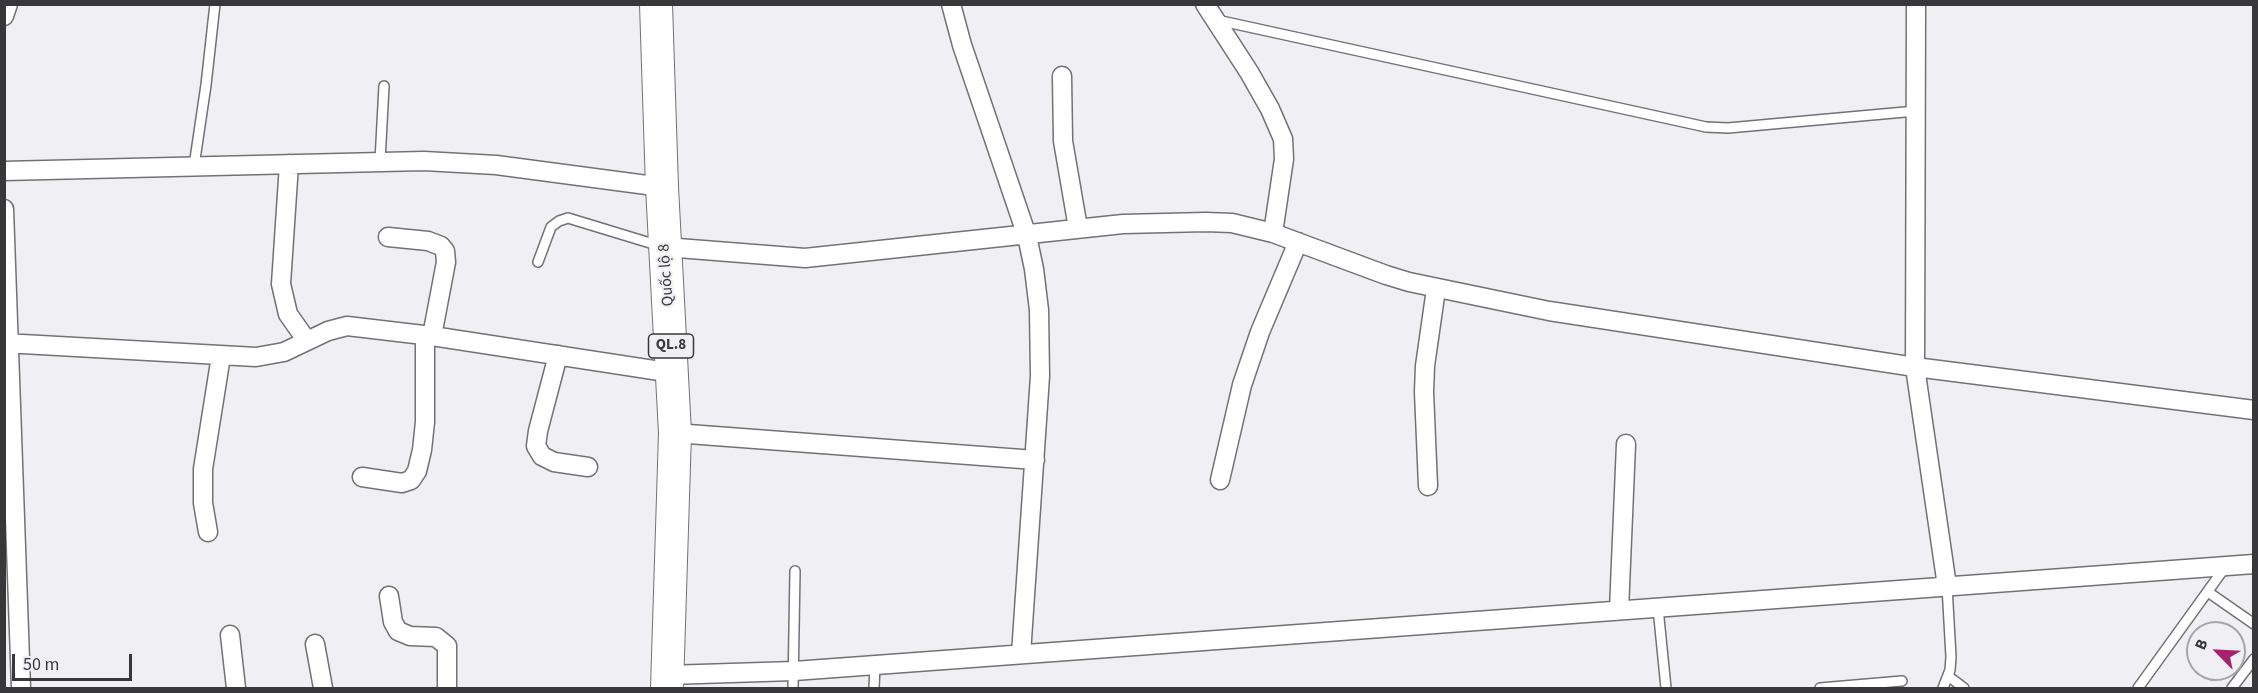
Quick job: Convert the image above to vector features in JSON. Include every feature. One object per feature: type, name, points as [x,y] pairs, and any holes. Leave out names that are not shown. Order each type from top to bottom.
[{"type":"highway","name":"Quốc lộ 8","points":[[656,4],[662,187],[675,433],[668,682]]},
{"type":"street","points":[[4,16],[8,4]]},
{"type":"street","points":[[951,4],[962,45],[1027,236],[1039,310],[1040,376],[1021,654]]},
{"type":"street","points":[[1916,4],[1915,367],[1947,586]]},
{"type":"street","points":[[1210,12],[1249,72],[1270,109],[1283,139],[1284,159],[1273,233]]},
{"type":"street","points":[[1062,76],[1063,141],[1078,228]]},
{"type":"street","points":[[4,171],[424,161],[496,165],[662,187]]},
{"type":"street","points":[[289,164],[281,261],[282,292],[288,314],[307,341]]},
{"type":"street","points":[[4,209],[9,475],[21,688]]},
{"type":"street","points":[[665,247],[805,258],[1123,224],[1232,223],[1273,233],[1386,275],[1436,289],[1549,311],[1915,367],[2253,410]]},
{"type":"street","points":[[363,477],[402,483],[411,480],[417,471],[425,422],[428,336],[446,262],[445,251],[441,246],[428,241],[388,237]]},
{"type":"street","points":[[1220,480],[1242,385],[1260,332],[1298,242]]},
{"type":"street","points":[[1428,486],[1424,383],[1436,289]]},
{"type":"street","points":[[7,343],[221,356],[272,356],[328,331],[347,326],[673,373]]},
{"type":"street","points":[[208,532],[203,503],[203,469],[221,356]]},
{"type":"street","points":[[558,356],[538,430],[536,446],[542,456],[554,462],[588,467]]},
{"type":"street","points":[[675,433],[1035,460]]},
{"type":"street","points":[[1619,610],[1626,444]]},
{"type":"street","points":[[668,682],[794,680],[875,665],[2253,564]]},
{"type":"street","points":[[389,596],[393,622],[398,631],[410,636],[436,637],[447,646],[447,688]]},
{"type":"street","points":[[230,635],[236,688]]},
{"type":"street","points":[[315,644],[323,688]]},
{"type":"lane","points":[[194,166],[215,4]]},
{"type":"lane","points":[[1210,12],[1706,127],[1728,129],[1916,111]]},
{"type":"lane","points":[[380,161],[384,86]]},
{"type":"lane","points":[[538,262],[551,227],[568,218],[665,247]]},
{"type":"lane","points":[[2138,688],[2226,566]]},
{"type":"lane","points":[[794,680],[795,571]]},
{"type":"lane","points":[[1943,688],[1948,676],[1951,657],[1947,586]]},
{"type":"lane","points":[[2208,592],[2253,624]]},
{"type":"lane","points":[[1658,608],[1666,688]]},
{"type":"lane","points":[[2232,688],[2253,659]]},
{"type":"lane","points":[[874,688],[875,665]]},
{"type":"lane","points":[[1948,676],[1964,688]]},
{"type":"lane","points":[[1820,688],[1902,681]]}]
